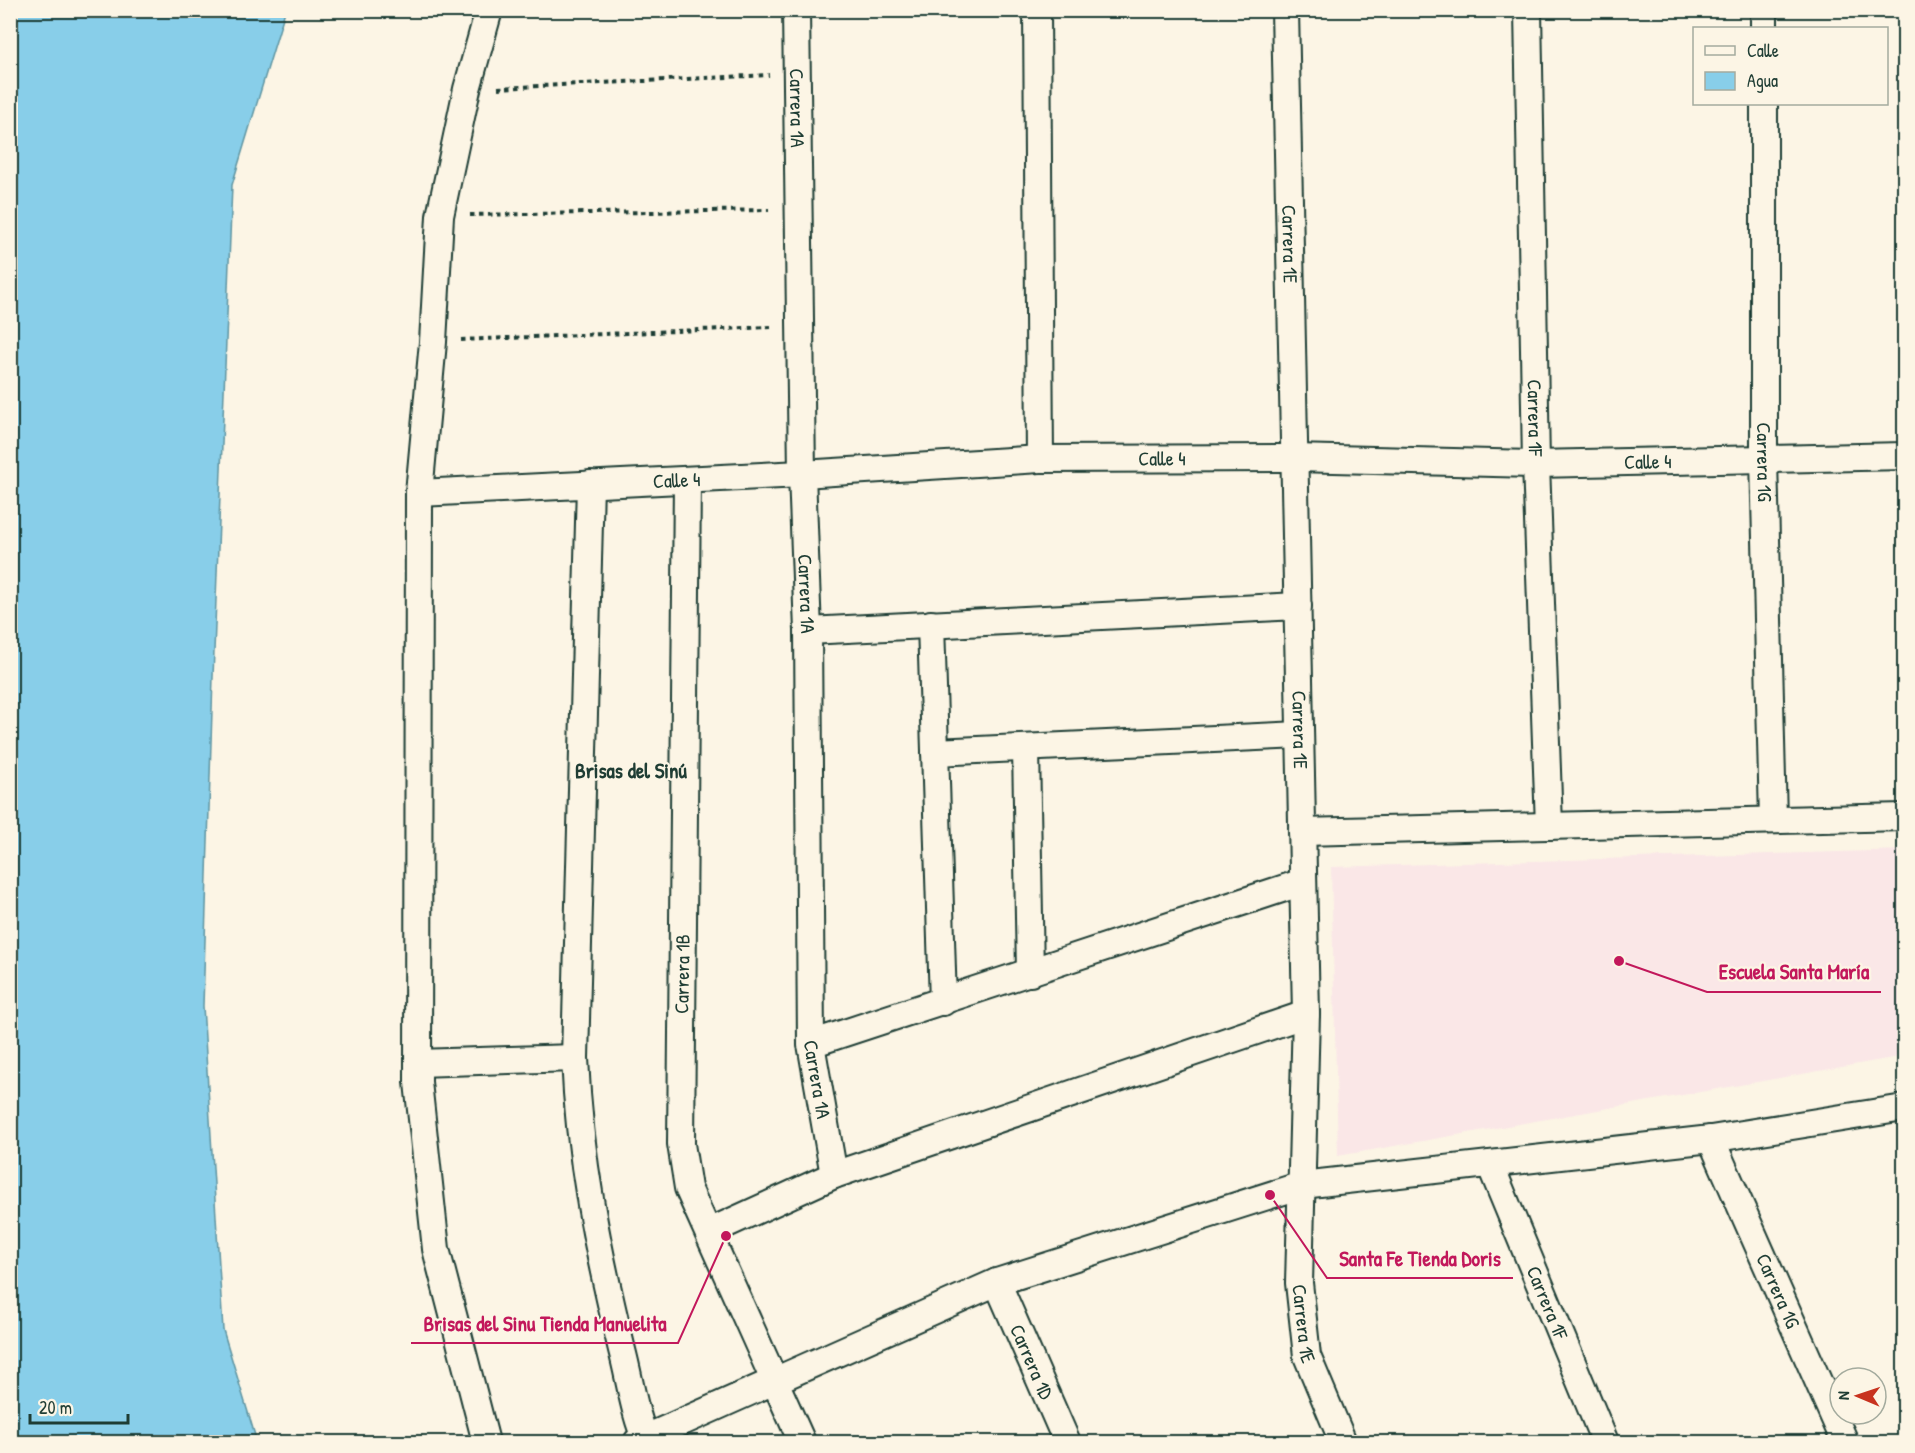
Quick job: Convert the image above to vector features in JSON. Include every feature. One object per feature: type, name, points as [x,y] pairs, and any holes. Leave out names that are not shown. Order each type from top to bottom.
[{"type":"street","points":[[486,1443],[436,1249],[418,1063],[419,494],[433,342],[440,216],[467,89],[489,10]]},
{"type":"street","name":"Carrera 1A","points":[[796,10],[795,73],[802,325],[802,474],[808,631],[811,1044],[834,1175]]},
{"type":"street","points":[[1037,10],[1040,459]]},
{"type":"street","name":"Carrera 1E","points":[[1285,10],[1306,1014],[1299,1282],[1307,1356],[1343,1443]]},
{"type":"street","name":"Carrera 1F","points":[[1528,10],[1536,464],[1549,826]]},
{"type":"street","points":[[1764,10],[1764,27]]},
{"type":"street","name":"Carrera 1G","points":[[1764,105],[1764,459],[1773,820]]},
{"type":"street","name":"Calle 4","points":[[419,494],[1040,459],[1294,458],[1536,464],[1905,456]]},
{"type":"street","name":"Carrera 1B","points":[[687,480],[681,1144],[688,1188],[802,1443]]},
{"type":"street","points":[[590,484],[575,1058],[588,1195],[597,1249],[643,1441],[997,1282],[1302,1185],[1711,1139],[1905,1108]]},
{"type":"street","points":[[808,631],[1298,606]]},
{"type":"street","points":[[931,624],[943,1002]]},
{"type":"street","points":[[935,752],[1300,735]]},
{"type":"street","points":[[1026,748],[1030,973]]},
{"type":"street","points":[[1302,832],[1905,817]]},
{"type":"street","points":[[811,1044],[1303,882]]},
{"type":"street","points":[[709,1232],[834,1175],[1306,1014]]},
{"type":"street","points":[[418,1063],[575,1058]]},
{"type":"street","name":"Carrera 1G","points":[[1711,1139],[1845,1443]]},
{"type":"street","name":"Carrera 1F","points":[[1490,1164],[1605,1443]]},
{"type":"street","name":"Carrera 1D","points":[[997,1282],[1067,1443]]},
{"type":"path","points":[[467,89],[795,73]]},
{"type":"path","points":[[440,216],[799,209]]},
{"type":"path","points":[[433,342],[802,325]]},
{"type":"shaded area","points":[[1904,850],[1904,1056],[1338,1156],[1331,867]]},
{"type":"water","points":[[10,11],[285,11],[232,185],[203,1006],[223,1330],[257,1442],[11,1442]]},
{"type":"place","name":"Escuela Santa María","points":[[1619,961]]},
{"type":"place","name":"Santa Fe Tienda Doris","points":[[1270,1195]]},
{"type":"place","name":"Brisas del Sinu Tienda Manuelita","points":[[726,1236]]},
{"type":"district","name":"Brisas del Sinú","points":[[631,771]]}]
